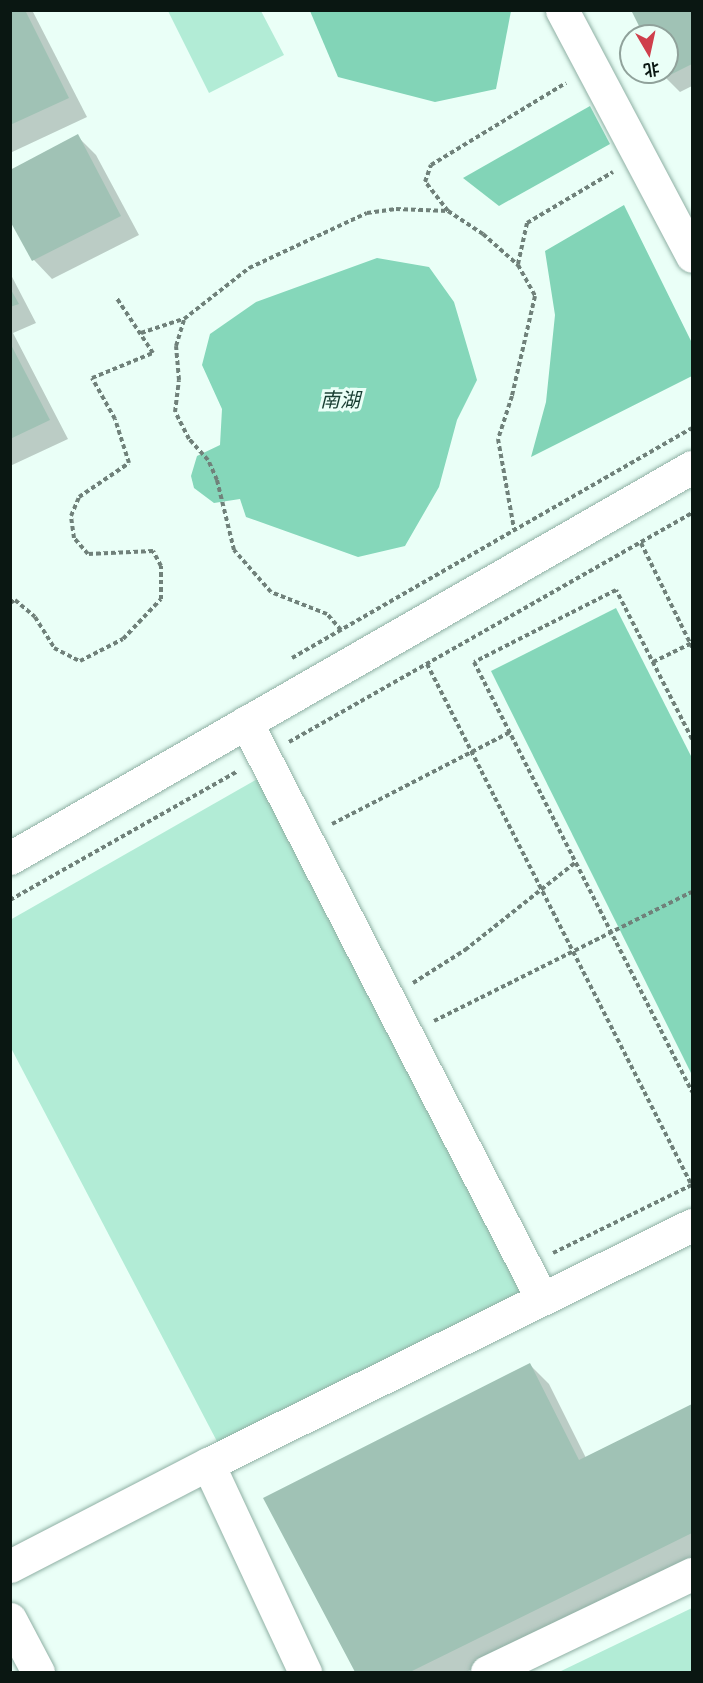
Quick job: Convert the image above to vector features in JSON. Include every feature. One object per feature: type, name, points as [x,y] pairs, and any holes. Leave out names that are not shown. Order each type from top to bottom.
[{"type":"street","points":[[562,10],[693,256]]},
{"type":"street","points":[[10,858],[693,467]]},
{"type":"street","points":[[246,722],[266,755],[542,1299]]},
{"type":"street","points":[[10,1566],[207,1464],[693,1225]]},
{"type":"street","points":[[207,1464],[305,1672]]},
{"type":"street","points":[[487,1672],[693,1574]]},
{"type":"street","points":[[10,1619],[38,1672]]},
{"type":"path","points":[[514,529],[498,439],[512,396],[535,296],[518,265],[483,234],[448,211],[425,182],[431,165],[592,67]]},
{"type":"path","points":[[518,265],[527,223],[640,156]]},
{"type":"path","points":[[141,333],[184,319],[249,268],[367,213],[396,209],[448,211]]},
{"type":"path","points":[[10,603],[15,600],[35,617],[54,648],[80,661],[123,639],[161,599],[161,566],[153,551],[88,554],[74,538],[71,516],[79,497],[129,463],[115,419],[92,378],[153,353],[116,297]]},
{"type":"path","points":[[184,319],[176,346],[179,380],[175,412],[189,439],[208,460],[217,480],[234,550],[271,592],[327,614],[341,630]]},
{"type":"path","points":[[290,659],[693,428]]},
{"type":"path","points":[[10,900],[693,513]]},
{"type":"path","points":[[640,543],[692,644],[653,662]]},
{"type":"path","points":[[693,739],[616,590],[474,662],[693,1092]]},
{"type":"path","points":[[427,664],[692,1185],[546,1257]]},
{"type":"path","points":[[330,825],[510,732]]},
{"type":"path","points":[[409,986],[465,950],[543,892],[576,862]]},
{"type":"path","points":[[428,1024],[693,891]]},
{"type":"shaded area","points":[[168,11],[261,11],[284,55],[209,93]]},
{"type":"shaded area","points":[[310,11],[511,11],[496,89],[435,102],[338,77]]},
{"type":"shaded area","points":[[590,106],[610,144],[499,206],[463,178]]},
{"type":"shaded area","points":[[624,205],[692,343],[692,376],[531,457],[546,402],[555,315],[545,251]]},
{"type":"shaded area","points":[[268,773],[526,1293],[221,1449],[11,1048],[10,920]]},
{"type":"shaded area","points":[[692,1608],[692,1672],[559,1672]]},
{"type":"water","name":"南湖","points":[[377,258],[429,267],[454,302],[477,380],[457,420],[439,487],[405,546],[358,557],[246,517],[240,499],[214,503],[194,488],[191,476],[197,456],[220,445],[222,409],[202,365],[210,334],[256,302]]},
{"type":"water","points":[[616,608],[692,758],[692,1075],[491,671]]},
{"type":"building","points":[[10,10],[25,10],[69,98],[10,125]]},
{"type":"building","points":[[631,10],[692,10],[692,64],[679,70],[679,24],[638,24]]},
{"type":"building","points":[[78,134],[121,216],[32,261],[10,221],[10,170]]},
{"type":"building","points":[[10,288],[19,304],[10,307]]},
{"type":"building","points":[[10,343],[50,420],[10,439]]},
{"type":"building","points":[[530,1363],[579,1460],[692,1404],[692,1533],[410,1672],[355,1672],[263,1498]]}]
